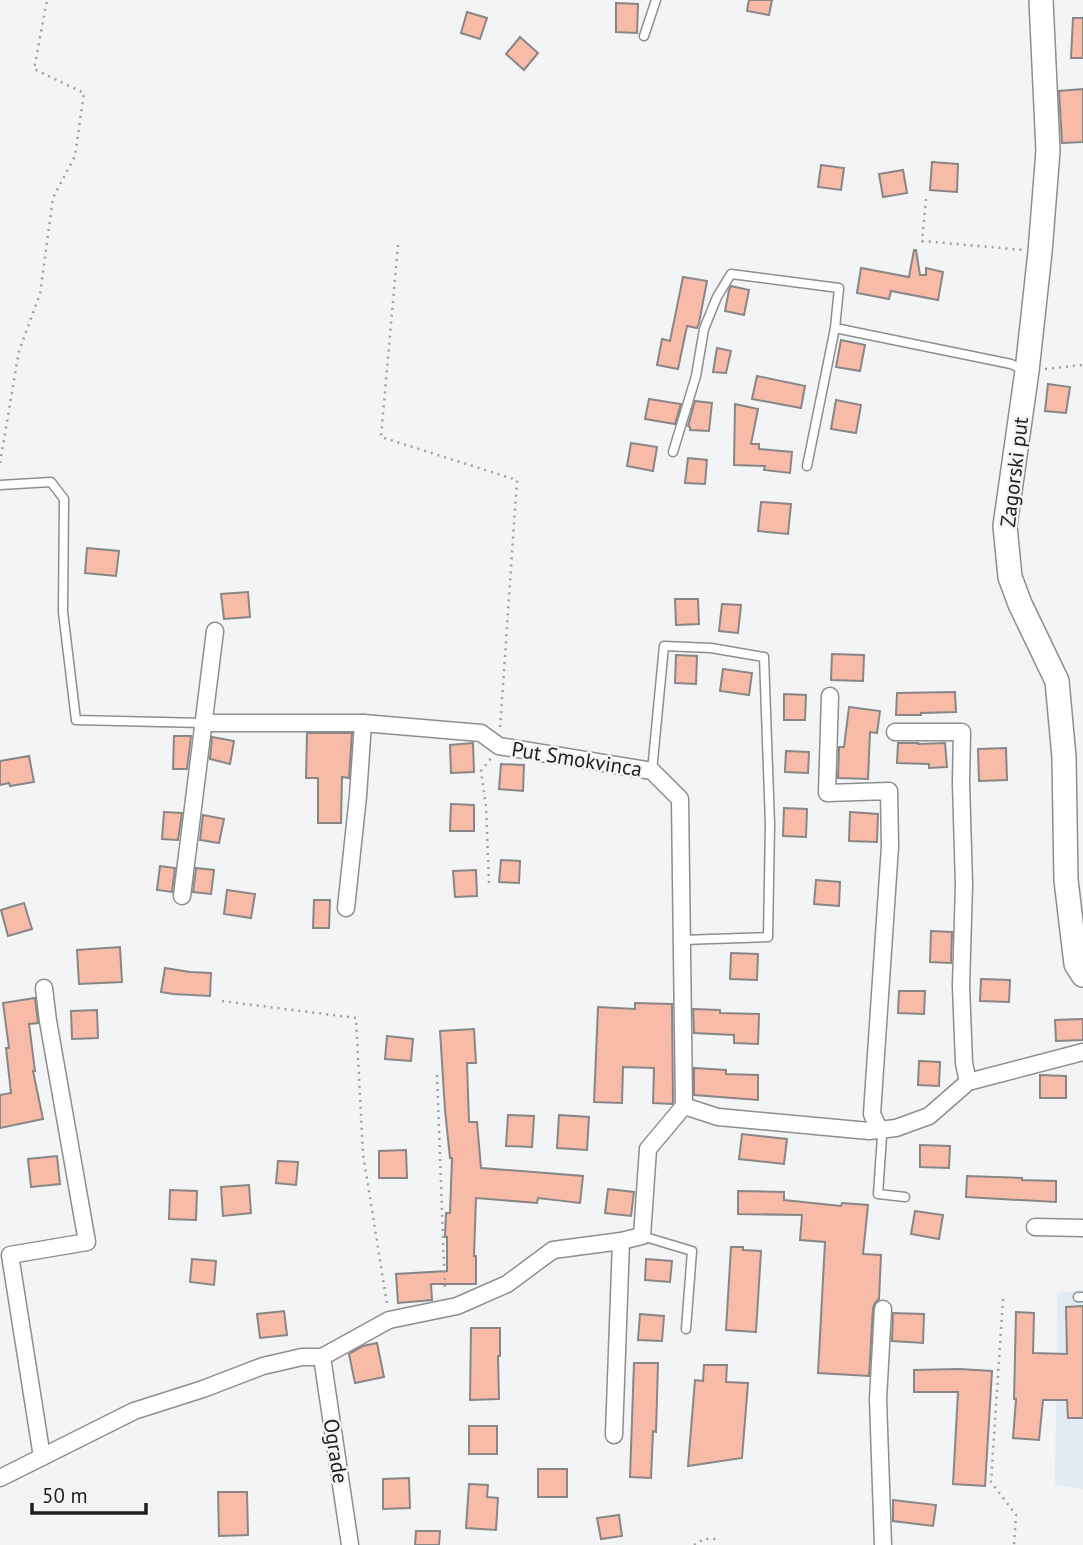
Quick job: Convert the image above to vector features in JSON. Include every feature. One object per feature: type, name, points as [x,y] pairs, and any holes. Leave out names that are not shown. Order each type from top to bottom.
[{"type":"main road","name":"Zagorski put","points":[[1041,0],[1048,151],[1027,371],[1005,526],[1010,577],[1057,681],[1064,757],[1066,880],[1076,964],[1083,975]]},
{"type":"street","points":[[181,896],[215,631]]},
{"type":"street","points":[[830,696],[827,793],[889,791],[890,846],[872,1114],[879,1129]]},
{"type":"street","name":"Put Smokvinca","points":[[203,723],[363,723],[481,733],[499,746],[652,771],[680,799],[684,1106]]},
{"type":"street","points":[[346,908],[363,723]]},
{"type":"street","points":[[895,732],[962,732],[964,885],[961,986],[964,1063],[968,1082]]},
{"type":"street","points":[[42,1457],[10,1255],[87,1242],[44,988]]},
{"type":"street","points":[[0,1478],[134,1411],[264,1366],[302,1357],[321,1357],[389,1320],[457,1306],[507,1284],[553,1250],[642,1236],[648,1149],[684,1106],[718,1117],[869,1131],[896,1128],[929,1116],[968,1082],[1083,1052]]},
{"type":"street","points":[[1035,1227],[1083,1228]]},
{"type":"street","points":[[614,1436],[621,1241]]},
{"type":"street","points":[[883,1309],[878,1399],[883,1545]]},
{"type":"street","name":"Ograde","points":[[321,1357],[350,1545]]},
{"type":"lane","points":[[644,36],[656,0]]},
{"type":"lane","points":[[673,452],[696,376],[704,329],[717,297],[731,274],[839,288],[835,328],[807,466]]},
{"type":"lane","points":[[835,328],[1011,364],[1027,371]]},
{"type":"lane","name":"Put Smokvinca","points":[[0,485],[51,482],[64,499],[63,612],[76,720],[203,723]]},
{"type":"lane","points":[[652,771],[664,646],[711,648],[764,657],[770,824],[768,937],[682,940]]},
{"type":"lane","points":[[879,1129],[882,1136],[878,1194],[905,1197]]},
{"type":"lane","points":[[642,1236],[692,1251],[686,1329]]},
{"type":"path","points":[[0,463],[19,351],[40,294],[53,198],[75,156],[84,93],[34,69],[47,0]]},
{"type":"path","points":[[926,199],[922,241],[1040,252]]},
{"type":"path","points":[[398,245],[381,437],[517,480],[499,746],[481,771],[486,807],[489,883]]},
{"type":"path","points":[[1027,371],[1083,365]]},
{"type":"path","points":[[222,1001],[356,1017],[363,1154],[389,1320]]},
{"type":"path","points":[[437,1075],[447,1308]]},
{"type":"path","points":[[1003,1299],[991,1482],[1016,1515],[1014,1545]]},
{"type":"path","points":[[694,1545],[704,1539],[718,1539]]},
{"type":"shaded area","points":[[1083,1290],[1083,1489],[1055,1485],[1057,1293]]},
{"type":"building","points":[[749,0],[772,0],[769,15],[747,11]]},
{"type":"building","points":[[616,3],[638,4],[637,33],[616,32]]},
{"type":"building","points":[[467,12],[487,18],[480,39],[461,33]]},
{"type":"building","points":[[1073,18],[1083,18],[1083,58],[1071,58]]},
{"type":"building","points":[[520,37],[538,53],[524,70],[506,54]]},
{"type":"building","points":[[1083,89],[1083,142],[1062,143],[1059,91]]},
{"type":"building","points":[[932,162],[958,164],[957,192],[930,190]]},
{"type":"building","points":[[821,165],[844,168],[841,190],[818,187]]},
{"type":"building","points":[[903,170],[907,193],[883,197],[879,174]]},
{"type":"building","points":[[914,250],[920,275],[926,275],[926,268],[943,272],[938,300],[891,291],[889,299],[857,293],[861,268],[909,277]]},
{"type":"building","points":[[683,277],[707,281],[699,323],[697,328],[687,326],[678,369],[657,365],[662,339],[670,341]]},
{"type":"building","points":[[731,286],[749,290],[744,315],[725,311]]},
{"type":"building","points":[[841,340],[865,345],[860,371],[836,367]]},
{"type":"building","points":[[717,348],[731,351],[726,373],[713,372]]},
{"type":"building","points":[[757,376],[805,386],[801,408],[752,399]]},
{"type":"building","points":[[1048,384],[1070,387],[1066,413],[1045,411]]},
{"type":"building","points":[[649,399],[681,404],[675,424],[645,419]]},
{"type":"building","points":[[836,400],[861,405],[856,433],[831,429]]},
{"type":"building","points":[[695,401],[712,403],[709,431],[690,430],[688,426]]},
{"type":"building","points":[[735,404],[758,409],[751,444],[759,444],[759,449],[792,452],[790,473],[764,470],[765,466],[734,465]]},
{"type":"building","points":[[631,443],[657,447],[653,471],[627,466]]},
{"type":"building","points":[[688,458],[707,460],[705,484],[685,483]]},
{"type":"building","points":[[761,502],[791,504],[788,534],[758,531]]},
{"type":"building","points":[[87,548],[119,551],[116,576],[85,573]]},
{"type":"building","points":[[248,592],[250,617],[224,619],[221,594]]},
{"type":"building","points":[[675,599],[698,599],[699,624],[676,625]]},
{"type":"building","points":[[722,604],[741,605],[738,633],[719,631]]},
{"type":"building","points":[[832,654],[864,655],[863,681],[831,680]]},
{"type":"building","points":[[676,655],[697,656],[696,684],[675,683]]},
{"type":"building","points":[[723,669],[752,673],[749,695],[720,691]]},
{"type":"building","points":[[955,692],[956,712],[896,715],[897,693]]},
{"type":"building","points":[[784,694],[806,695],[805,720],[784,720]]},
{"type":"building","points":[[849,707],[880,711],[877,733],[870,732],[868,779],[838,778],[839,747],[844,747]]},
{"type":"building","points":[[307,733],[352,733],[349,778],[342,777],[341,823],[318,823],[318,778],[306,778]]},
{"type":"building","points":[[174,736],[191,736],[187,769],[173,769]]},
{"type":"building","points":[[212,737],[234,741],[230,764],[210,759]]},
{"type":"building","points":[[473,743],[474,772],[451,773],[450,745]]},
{"type":"building","points":[[898,743],[945,743],[947,767],[929,768],[929,764],[897,763]]},
{"type":"building","points":[[1006,748],[1007,780],[979,781],[978,749]]},
{"type":"building","points":[[786,751],[809,752],[808,773],[785,772]]},
{"type":"building","points":[[29,756],[34,782],[0,785],[0,761]]},
{"type":"building","points":[[501,764],[524,765],[523,791],[499,789]]},
{"type":"building","points":[[451,804],[474,805],[474,831],[450,831]]},
{"type":"building","points":[[784,808],[807,809],[806,837],[783,836]]},
{"type":"building","points":[[164,812],[182,813],[178,840],[162,839]]},
{"type":"building","points":[[850,812],[878,814],[877,842],[849,841]]},
{"type":"building","points":[[203,815],[224,819],[219,843],[200,840]]},
{"type":"building","points":[[501,860],[520,861],[519,883],[499,882]]},
{"type":"building","points":[[160,866],[175,868],[172,892],[157,890]]},
{"type":"building","points":[[196,868],[214,870],[211,894],[193,892]]},
{"type":"building","points":[[476,870],[477,896],[455,897],[453,871]]},
{"type":"building","points":[[816,880],[840,882],[839,906],[814,904]]},
{"type":"building","points":[[227,890],[255,894],[251,918],[224,914]]},
{"type":"building","points":[[314,900],[330,900],[329,928],[313,928]]},
{"type":"building","points":[[24,903],[32,929],[8,936],[1,910]]},
{"type":"building","points":[[931,931],[952,932],[951,963],[930,962]]},
{"type":"building","points":[[120,947],[122,982],[79,984],[77,950]]},
{"type":"building","points":[[731,953],[758,954],[757,980],[730,979]]},
{"type":"building","points":[[165,968],[211,973],[210,996],[161,992]]},
{"type":"building","points":[[981,979],[1010,980],[1009,1002],[980,1001]]},
{"type":"building","points":[[899,991],[925,991],[924,1014],[898,1013]]},
{"type":"building","points":[[35,998],[38,1023],[29,1024],[33,1071],[43,1119],[0,1128],[0,1095],[11,1093],[3,1003]]},
{"type":"building","points":[[635,1003],[672,1004],[672,1104],[653,1103],[654,1068],[623,1067],[622,1103],[594,1102],[598,1007],[635,1009]]},
{"type":"building","points":[[693,1009],[759,1014],[758,1044],[734,1043],[734,1035],[694,1033]]},
{"type":"building","points":[[97,1010],[98,1038],[72,1039],[71,1011]]},
{"type":"building","points":[[1083,1019],[1083,1040],[1056,1041],[1055,1020]]},
{"type":"building","points":[[474,1029],[476,1063],[467,1063],[469,1122],[477,1122],[481,1168],[583,1176],[580,1203],[538,1198],[537,1203],[476,1198],[476,1284],[431,1284],[432,1300],[398,1303],[396,1274],[447,1271],[446,1213],[450,1213],[452,1158],[445,1110],[440,1031]]},
{"type":"building","points":[[387,1036],[413,1039],[411,1061],[385,1059]]},
{"type":"building","points":[[919,1061],[940,1062],[939,1086],[918,1085]]},
{"type":"building","points":[[694,1068],[726,1070],[726,1074],[758,1075],[758,1100],[694,1095]]},
{"type":"building","points":[[1040,1075],[1066,1076],[1066,1098],[1040,1098]]},
{"type":"building","points":[[508,1115],[534,1116],[532,1147],[506,1146]]},
{"type":"building","points":[[559,1115],[589,1117],[587,1150],[557,1148]]},
{"type":"building","points":[[742,1134],[787,1139],[784,1164],[739,1159]]},
{"type":"building","points":[[920,1145],[950,1146],[949,1168],[920,1167]]},
{"type":"building","points":[[406,1150],[407,1178],[379,1178],[379,1151]]},
{"type":"building","points":[[57,1156],[60,1184],[31,1187],[28,1159]]},
{"type":"building","points":[[278,1161],[298,1162],[296,1185],[276,1183]]},
{"type":"building","points":[[967,1176],[1056,1181],[1056,1202],[966,1197]]},
{"type":"building","points":[[249,1185],[251,1213],[223,1216],[221,1187]]},
{"type":"building","points":[[608,1189],[634,1192],[631,1216],[605,1213]]},
{"type":"building","points":[[170,1190],[197,1191],[196,1220],[169,1219]]},
{"type":"building","points":[[738,1191],[784,1192],[784,1200],[841,1206],[842,1203],[868,1205],[863,1254],[881,1255],[879,1299],[873,1308],[869,1376],[818,1373],[825,1242],[800,1240],[802,1215],[738,1214]]},
{"type":"building","points":[[915,1211],[943,1215],[939,1239],[911,1234]]},
{"type":"building","points":[[731,1247],[761,1251],[756,1332],[726,1330]]},
{"type":"building","points":[[192,1259],[216,1261],[214,1285],[190,1282]]},
{"type":"building","points":[[646,1259],[672,1261],[670,1282],[645,1280]]},
{"type":"building","points":[[1083,1306],[1083,1418],[1068,1418],[1067,1400],[1043,1400],[1039,1440],[1013,1438],[1016,1312],[1034,1313],[1033,1353],[1067,1354],[1066,1307]]},
{"type":"building","points":[[284,1311],[287,1335],[260,1338],[257,1314]]},
{"type":"building","points":[[893,1313],[924,1314],[923,1343],[892,1341]]},
{"type":"building","points":[[640,1314],[664,1316],[662,1341],[638,1340]]},
{"type":"building","points":[[471,1328],[500,1328],[499,1399],[470,1400]]},
{"type":"building","points":[[377,1343],[384,1377],[355,1383],[349,1354],[363,1346]]},
{"type":"building","points":[[634,1363],[658,1363],[656,1432],[653,1431],[651,1478],[630,1477]]},
{"type":"building","points":[[704,1365],[727,1365],[726,1382],[748,1383],[742,1458],[688,1466],[695,1380],[703,1381]]},
{"type":"building","points":[[914,1370],[992,1371],[985,1486],[953,1484],[958,1392],[914,1392]]},
{"type":"building","points":[[469,1426],[497,1426],[497,1454],[469,1454]]},
{"type":"building","points":[[538,1469],[567,1469],[567,1497],[538,1497]]},
{"type":"building","points":[[409,1478],[410,1508],[383,1509],[383,1479]]},
{"type":"building","points":[[469,1484],[488,1485],[487,1497],[498,1498],[496,1530],[466,1528]]},
{"type":"building","points":[[218,1492],[247,1492],[248,1535],[219,1536]]},
{"type":"building","points":[[893,1500],[936,1505],[933,1526],[893,1521]]},
{"type":"building","points":[[619,1515],[622,1536],[601,1539],[597,1518]]},
{"type":"building","points":[[416,1531],[440,1531],[439,1545],[415,1545]]}]
